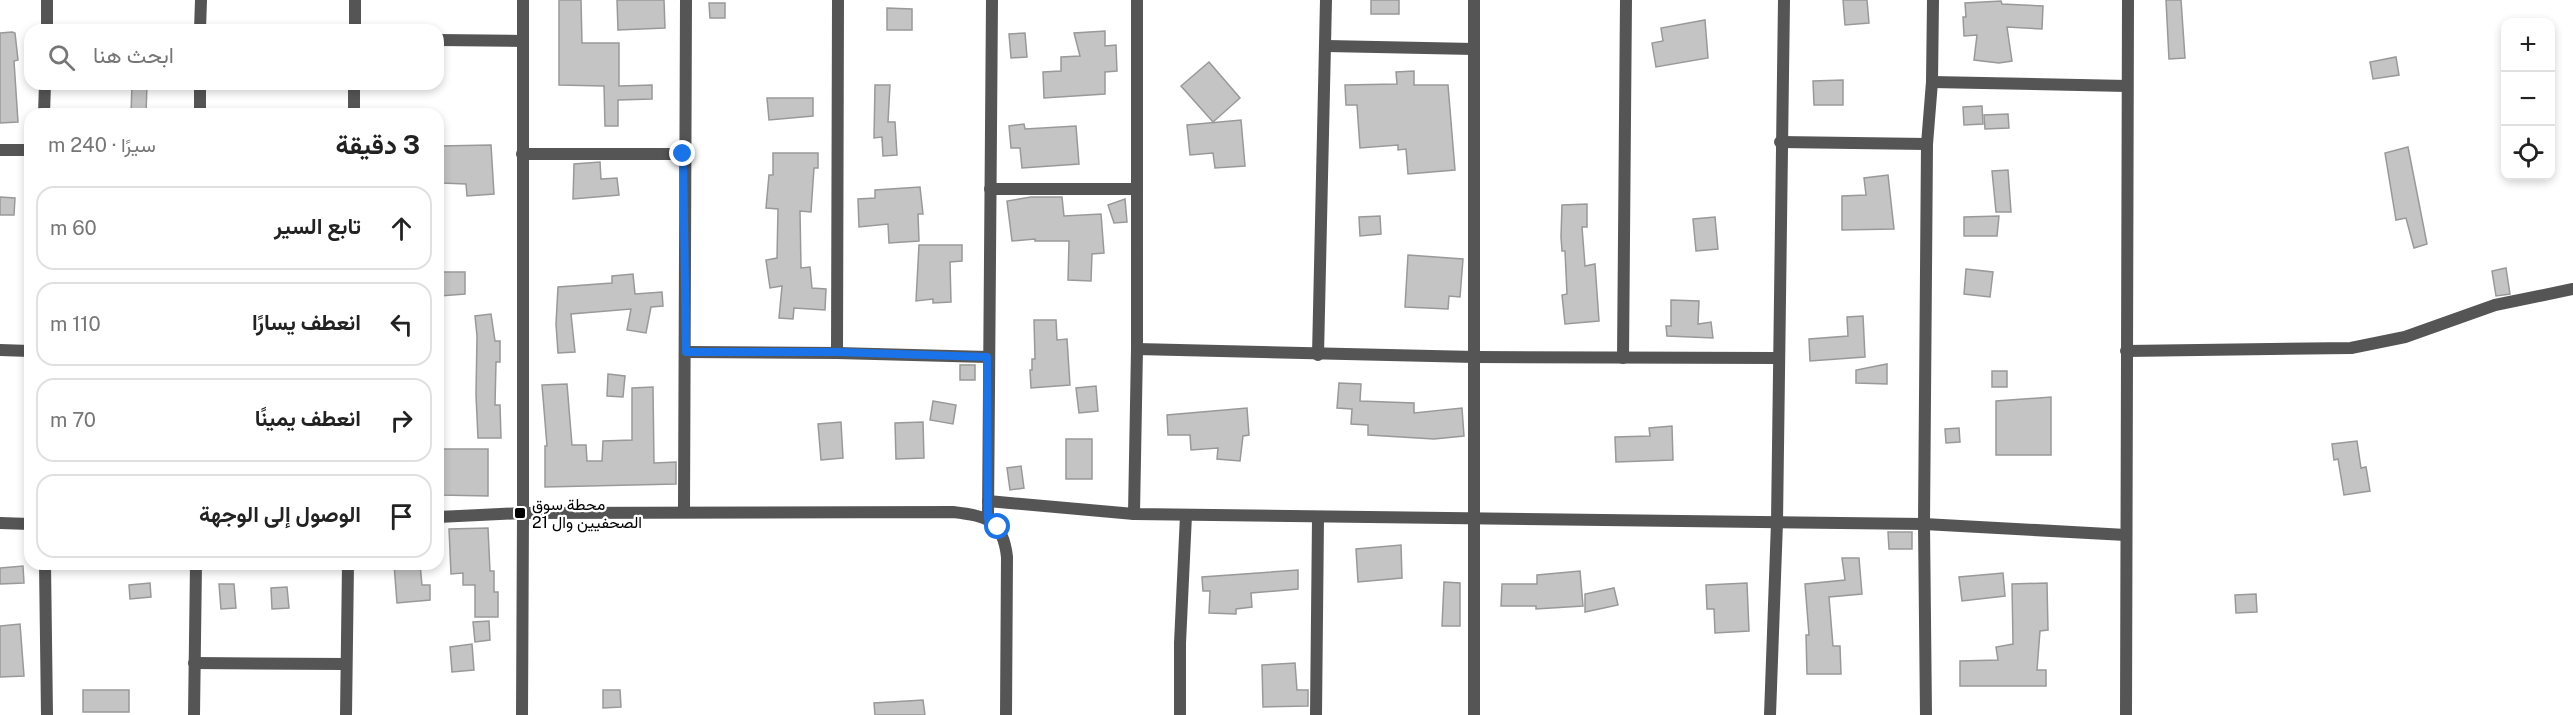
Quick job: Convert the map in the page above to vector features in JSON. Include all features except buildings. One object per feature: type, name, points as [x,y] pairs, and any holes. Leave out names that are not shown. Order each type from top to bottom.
[{"type":"street","points":[[46,24],[48,0]]},
{"type":"street","points":[[200,24],[201,0]]},
{"type":"street","points":[[355,0],[355,24]]},
{"type":"street","points":[[522,715],[523,0]]},
{"type":"street","points":[[684,511],[686,352],[683,154],[686,0]]},
{"type":"street","points":[[837,352],[838,0]]},
{"type":"street","points":[[988,519],[987,357],[992,0]]},
{"type":"street","points":[[1134,514],[1137,350],[1137,0]]},
{"type":"street","points":[[1318,355],[1326,0]]},
{"type":"street","points":[[1474,0],[1474,715]]},
{"type":"street","points":[[1623,358],[1626,0]]},
{"type":"street","points":[[1770,715],[1777,522],[1780,142],[1784,0]]},
{"type":"street","points":[[1926,715],[1924,525],[1927,144],[1932,82],[1933,0]]},
{"type":"street","points":[[2126,715],[2128,0]]},
{"type":"street","points":[[444,40],[523,41]]},
{"type":"street","points":[[1326,46],[1474,49]]},
{"type":"street","points":[[1932,82],[2127,86]]},
{"type":"street","points":[[44,108],[45,90]]},
{"type":"street","points":[[200,90],[200,108]]},
{"type":"street","points":[[354,90],[354,108]]},
{"type":"street","points":[[1780,142],[1927,144]]},
{"type":"street","points":[[0,150],[24,150]]},
{"type":"street","points":[[522,154],[683,154]]},
{"type":"street","points":[[990,189],[1136,189]]},
{"type":"street","points":[[2126,351],[2351,348],[2405,337],[2495,305],[2573,289]]},
{"type":"street","points":[[0,350],[24,351]]},
{"type":"street","points":[[1137,350],[1475,357],[1778,358]]},
{"type":"street","points":[[686,352],[837,352],[987,357]]},
{"type":"street","points":[[988,501],[1134,514],[1924,525],[2126,535]]},
{"type":"street","points":[[444,517],[523,513],[684,511],[953,512],[988,519],[998,527],[1006,542],[1006,715]]},
{"type":"street","points":[[1180,715],[1180,643],[1186,515]]},
{"type":"street","points":[[1316,715],[1317,518]]},
{"type":"street","points":[[0,523],[24,524]]},
{"type":"street","points":[[45,570],[47,715]]},
{"type":"street","points":[[194,715],[196,570]]},
{"type":"street","points":[[346,715],[348,570]]},
{"type":"street","points":[[194,663],[346,664]]},
{"type":"place","name":"محطة سوق الصحفيين وال 21","points":[[520,513]]},
{"type":"route","points":[[683,154],[686,352],[837,352],[987,357],[988,519],[998,527]]}]
